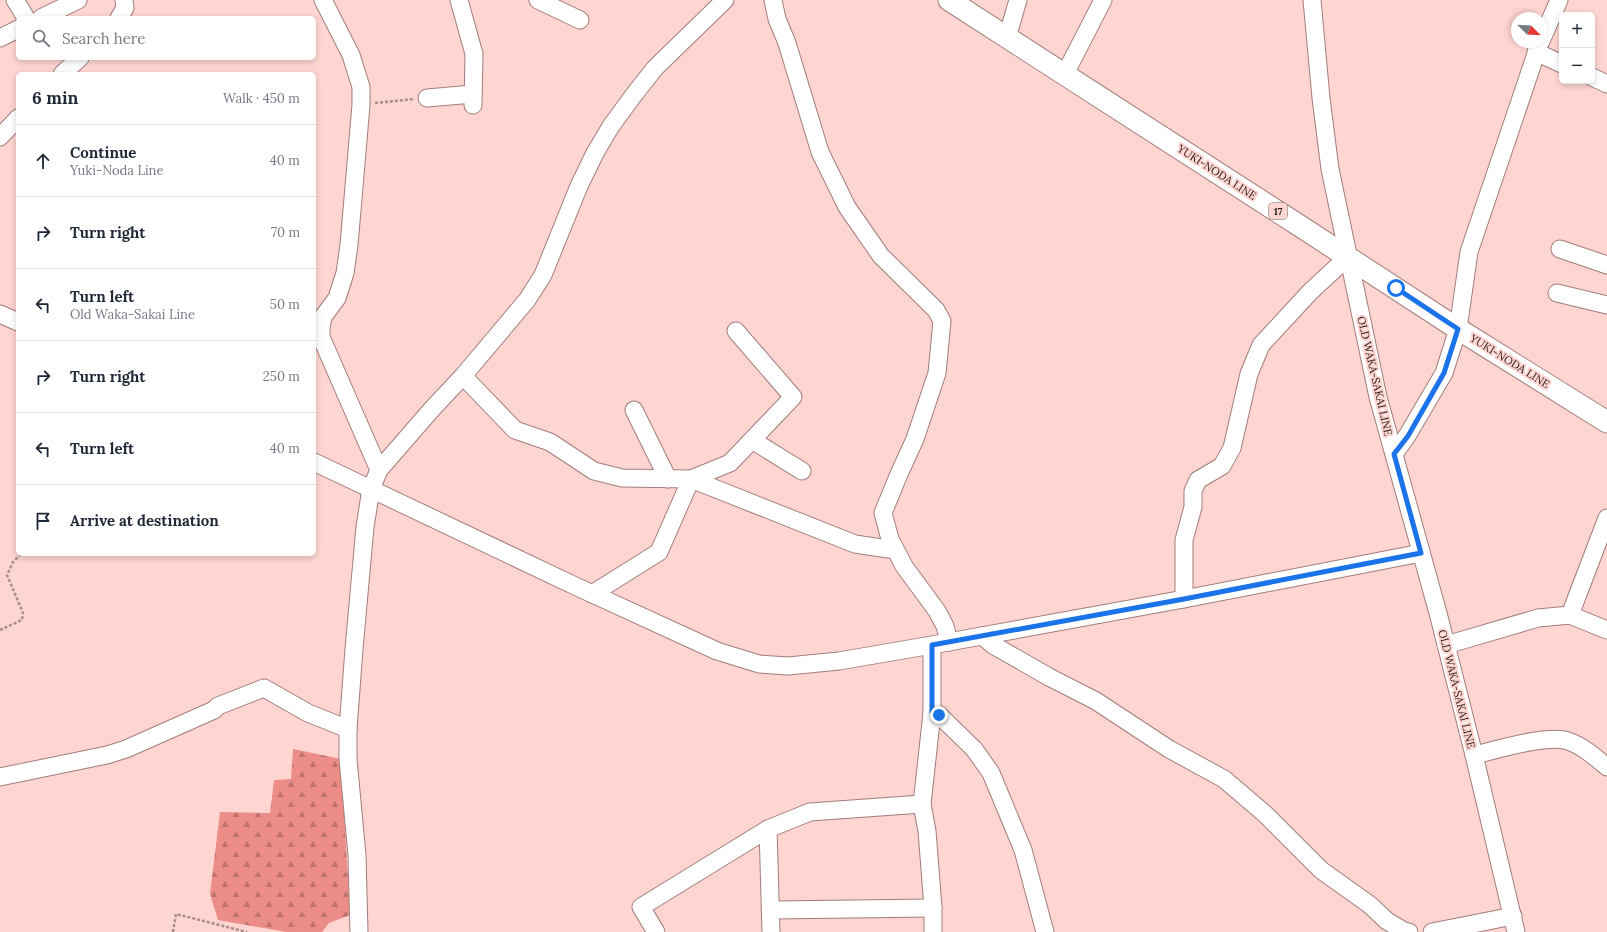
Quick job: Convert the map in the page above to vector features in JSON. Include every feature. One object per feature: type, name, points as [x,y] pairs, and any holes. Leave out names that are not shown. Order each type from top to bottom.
[{"type":"main road","name":"YUKI-NODA LINE","points":[[961,4],[1007,38],[1065,74],[1343,261],[1458,329],[1607,422]]},
{"type":"street","points":[[15,0],[25,16]]},
{"type":"street","points":[[45,16],[78,0]]},
{"type":"street","points":[[120,16],[125,8],[124,0]]},
{"type":"street","points":[[323,0],[351,55],[361,87],[361,105],[349,245],[344,273],[337,298],[323,317],[321,337],[378,470]]},
{"type":"street","points":[[427,98],[473,99],[474,54],[459,0]]},
{"type":"street","points":[[538,0],[580,20]]},
{"type":"street","points":[[359,932],[357,855],[348,760],[348,729],[354,642],[366,527],[371,489],[378,470],[463,376],[527,300],[543,275],[579,186],[611,126],[655,68],[725,0]]},
{"type":"street","points":[[773,0],[777,19],[787,43],[820,152],[847,207],[881,256],[936,310],[942,321],[937,373],[915,440],[883,513],[890,539],[895,550],[904,566],[937,611],[945,626],[949,642]]},
{"type":"street","points":[[1007,38],[1018,0]]},
{"type":"street","points":[[1065,74],[1103,0]]},
{"type":"street","name":"OLD WAKA-SAKAI LINE","points":[[1312,0],[1321,98],[1343,261],[1378,397],[1446,645],[1514,924]]},
{"type":"street","points":[[1547,27],[1559,0]]},
{"type":"street","points":[[0,38],[16,30]]},
{"type":"street","points":[[1394,454],[1408,436],[1444,373],[1458,329],[1469,252],[1538,48]]},
{"type":"street","points":[[1543,48],[1559,62]]},
{"type":"street","points":[[64,72],[78,60]]},
{"type":"street","points":[[1595,78],[1607,84]]},
{"type":"street","points":[[0,137],[16,120]]},
{"type":"street","points":[[1560,249],[1607,265]]},
{"type":"street","points":[[1184,599],[1184,540],[1193,507],[1193,491],[1198,480],[1222,466],[1232,448],[1249,374],[1261,345],[1310,292],[1343,261]]},
{"type":"street","points":[[1557,293],[1607,305]]},
{"type":"street","points":[[0,314],[16,321]]},
{"type":"street","points":[[592,594],[659,552],[691,479],[730,463],[792,397],[736,331]]},
{"type":"street","points":[[463,376],[515,430],[550,442],[594,471],[622,478],[691,479],[855,544],[895,550]]},
{"type":"street","points":[[634,410],[668,479]]},
{"type":"street","points":[[752,440],[802,470]]},
{"type":"street","points":[[316,463],[592,594],[717,651],[758,664],[788,666],[839,661],[1184,599],[1421,553]]},
{"type":"street","points":[[1570,615],[1607,518]]},
{"type":"street","points":[[1446,645],[1538,618],[1570,615],[1607,630]]},
{"type":"street","points":[[982,636],[993,645],[1049,677],[1096,701],[1169,749],[1224,779],[1265,814],[1321,870],[1370,905],[1387,921],[1404,931],[1409,932]]},
{"type":"street","points":[[932,645],[932,713],[922,804],[927,831],[933,908],[933,932]]},
{"type":"street","points":[[0,777],[107,755],[126,749],[214,710],[218,706],[264,688],[308,712],[348,729]]},
{"type":"street","points":[[932,713],[939,715],[974,749],[991,773],[1023,850],[1045,932]]},
{"type":"street","points":[[1474,755],[1549,738],[1568,741],[1590,752],[1607,766]]},
{"type":"street","points":[[656,932],[641,906],[768,829],[810,812],[922,804]]},
{"type":"street","points":[[768,829],[772,910],[771,932]]},
{"type":"street","points":[[772,910],[933,908]]},
{"type":"street","points":[[1432,932],[1514,924]]},
{"type":"path","points":[[361,105],[427,98]]},
{"type":"path","points":[[0,630],[22,620],[22,613],[7,575],[13,562],[19,556]]},
{"type":"path","points":[[173,932],[176,914],[247,932]]},
{"type":"green space","points":[[293,749],[341,759],[350,915],[329,923],[322,932],[286,932],[218,920],[210,894],[220,812],[270,813],[274,780],[291,779]]},
{"type":"route","points":[[939,715],[932,713],[932,645],[1184,599],[1421,553],[1394,454],[1408,436],[1444,373],[1458,329],[1396,288]]}]
